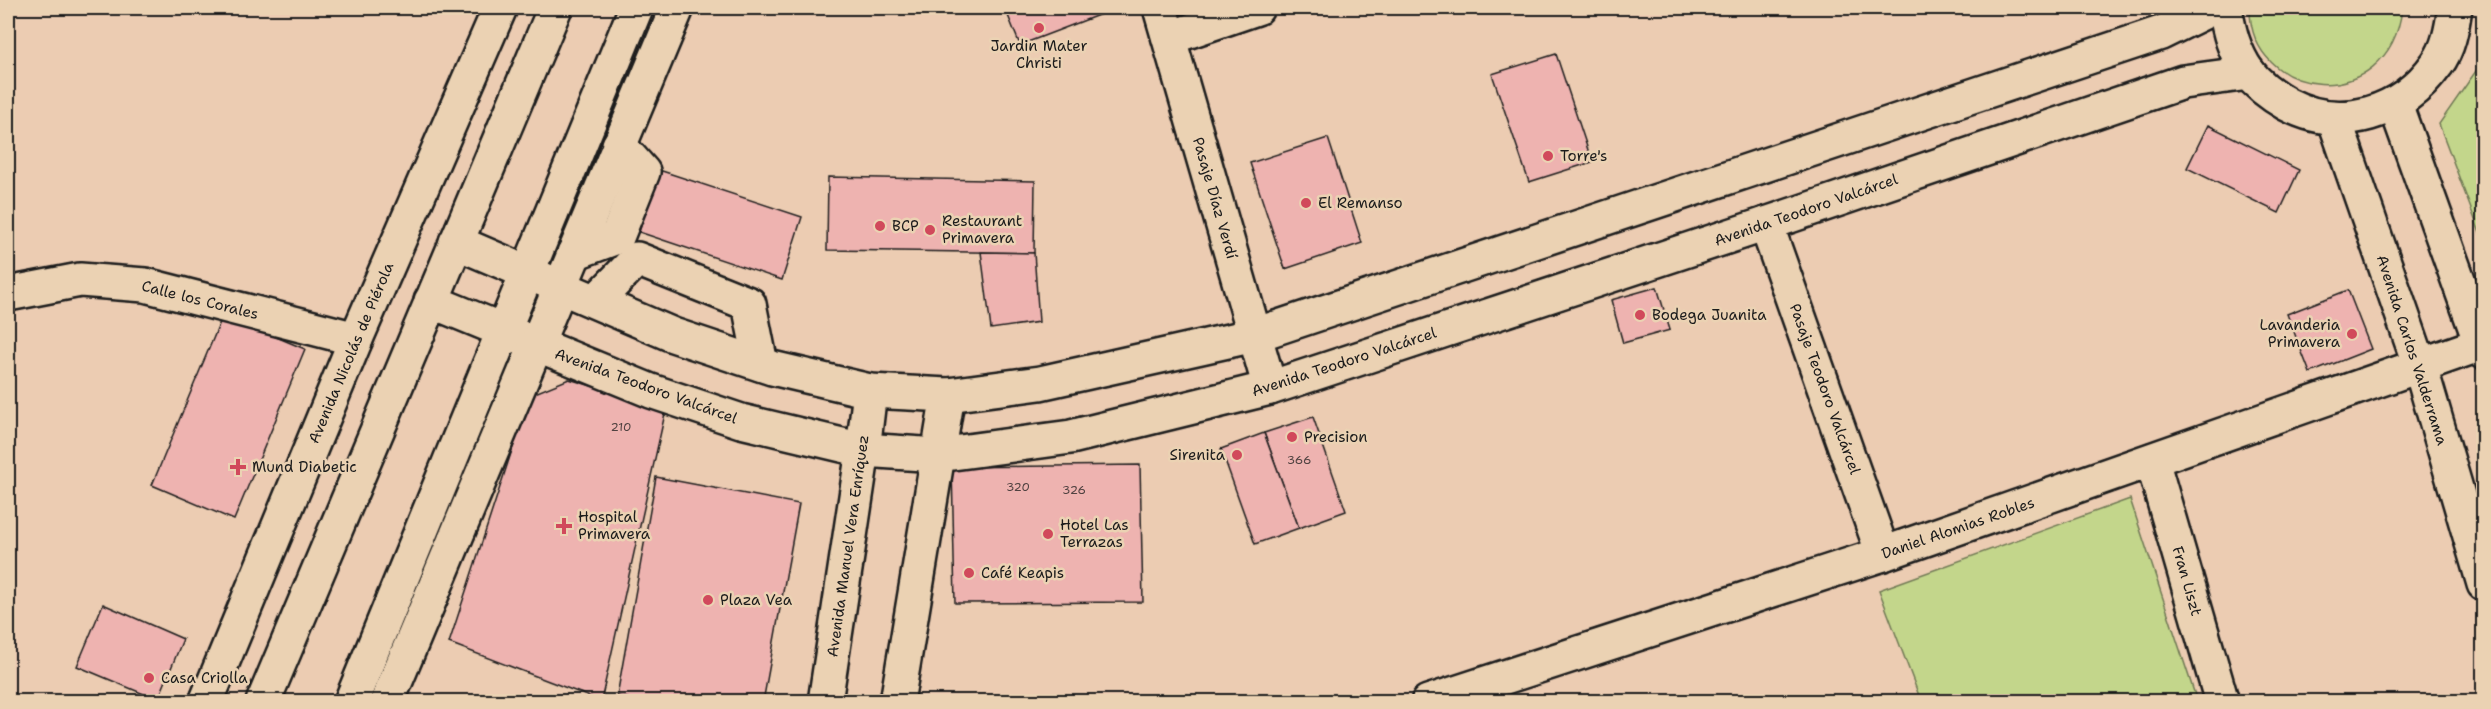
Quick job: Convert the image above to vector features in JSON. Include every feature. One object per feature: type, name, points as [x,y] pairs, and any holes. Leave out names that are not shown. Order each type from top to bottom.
[{"type":"main road","name":"Avenida Nicolás de Piérola","points":[[206,702],[356,339],[500,8]]},
{"type":"main road","points":[[264,702],[555,8]]},
{"type":"main road","points":[[351,702],[636,8]]},
{"type":"main road","points":[[387,702],[677,8]]},
{"type":"main road","name":"Pasaje Díaz Verdí","points":[[1160,8],[1270,388]]},
{"type":"main road","points":[[1169,38],[1257,8]]},
{"type":"main road","points":[[456,243],[673,335],[761,364],[870,391],[948,395],[1040,383],[1255,335],[2161,33],[2212,8]]},
{"type":"main road","points":[[2225,8],[2231,39],[2249,73],[2272,95],[2301,111],[2334,118],[2365,115],[2394,105],[2419,86],[2439,62],[2451,34],[2455,8]]},
{"type":"main road","name":"Avenida Teodoro Valcárcel","points":[[431,301],[502,332],[651,391],[741,421],[863,450],[938,455],[1071,437],[1270,388],[1766,224],[2182,82],[2249,73]]},
{"type":"main road","points":[[2394,105],[2483,347]]},
{"type":"main road","name":"Avenida Carlos Valderrama","points":[[2334,118],[2420,366],[2484,584]]},
{"type":"main road","points":[[596,301],[627,248],[643,172],[619,146]]},
{"type":"main road","name":"Pasaje Teodoro Valcárcel","points":[[1766,224],[1883,554]]},
{"type":"main road","points":[[574,254],[627,248],[749,304],[761,364]]},
{"type":"main road","name":"Calle los Corales","points":[[8,294],[80,280],[145,285],[356,339]]},
{"type":"main road","name":"Daniel Alomias Robles","points":[[1428,702],[1883,554],[2420,366],[2483,347]]},
{"type":"main road","name":"Avenida Manuel Vera Enríquez","points":[[825,702],[870,391]]},
{"type":"main road","points":[[897,702],[948,395]]},
{"type":"main road","name":"Fran Liszt","points":[[2152,459],[2222,702]]},
{"type":"green space","points":[[2250,8],[2402,9],[2392,43],[2373,67],[2348,80],[2321,84],[2294,77],[2272,62],[2256,39]]},
{"type":"green space","points":[[2483,61],[2483,241],[2439,124]]},
{"type":"green space","points":[[2130,499],[2197,701],[1921,701],[1879,590]]},
{"type":"building","name":"Jardin Mater Christi","points":[[1005,8],[1108,8],[1109,11],[1020,45]]},
{"type":"building","points":[[1556,54],[1592,162],[1529,182],[1492,74]]},
{"type":"building","points":[[2208,125],[2299,170],[2279,213],[2187,168]]},
{"type":"building","name":"El Remanso","points":[[1328,138],[1362,243],[1285,269],[1250,163]]},
{"type":"building","points":[[659,170],[802,217],[782,280],[639,232]]},
{"type":"building","points":[[828,177],[1035,181],[1034,253],[827,250]]},
{"type":"building","points":[[981,252],[1034,253],[1039,322],[991,329]]},
{"type":"building","name":"Bodega Juanita","points":[[1657,287],[1670,330],[1623,343],[1611,300]]},
{"type":"building","points":[[2348,290],[2371,349],[2310,373],[2287,314]]},
{"type":"building","points":[[223,315],[305,349],[234,520],[152,485]]},
{"type":"building","name":"Hospital Primavera","points":[[569,379],[666,409],[601,701],[449,643],[530,395]]},
{"type":"building","points":[[1313,417],[1346,511],[1299,528],[1264,433]]},
{"type":"building","points":[[1264,433],[1299,528],[1255,544],[1221,449]]},
{"type":"building","name":"Hotel Las Terrazas","points":[[1140,465],[1143,602],[955,603],[952,467]]},
{"type":"building","name":"Plaza Vea","points":[[656,477],[799,504],[763,702],[645,702],[617,696]]},
{"type":"building","points":[[103,604],[183,639],[158,700],[77,666]]},
{"type":"place","name":"Jardin Mater Christi","points":[[1039,28]]},
{"type":"place","name":"Torre's","points":[[1548,156]]},
{"type":"place","name":"El Remanso","points":[[1306,203]]},
{"type":"place","name":"BCP","points":[[880,226]]},
{"type":"place","name":"Restaurant Primavera","points":[[930,230]]},
{"type":"place","name":"Bodega Juanita","points":[[1640,315]]},
{"type":"place","name":"Lavanderia Primavera","points":[[2352,334]]},
{"type":"place","name":"Precision","points":[[1292,437]]},
{"type":"place","name":"Sirenita","points":[[1237,455]]},
{"type":"place","name":"Mund Diabetic","points":[[238,467]]},
{"type":"place","name":"Hospital Primavera","points":[[564,526]]},
{"type":"place","name":"Hotel Las Terrazas","points":[[1048,534]]},
{"type":"place","name":"Café Keapis","points":[[969,573]]},
{"type":"place","name":"Plaza Vea","points":[[708,600]]},
{"type":"place","name":"Casa Criolla","points":[[149,678]]}]
